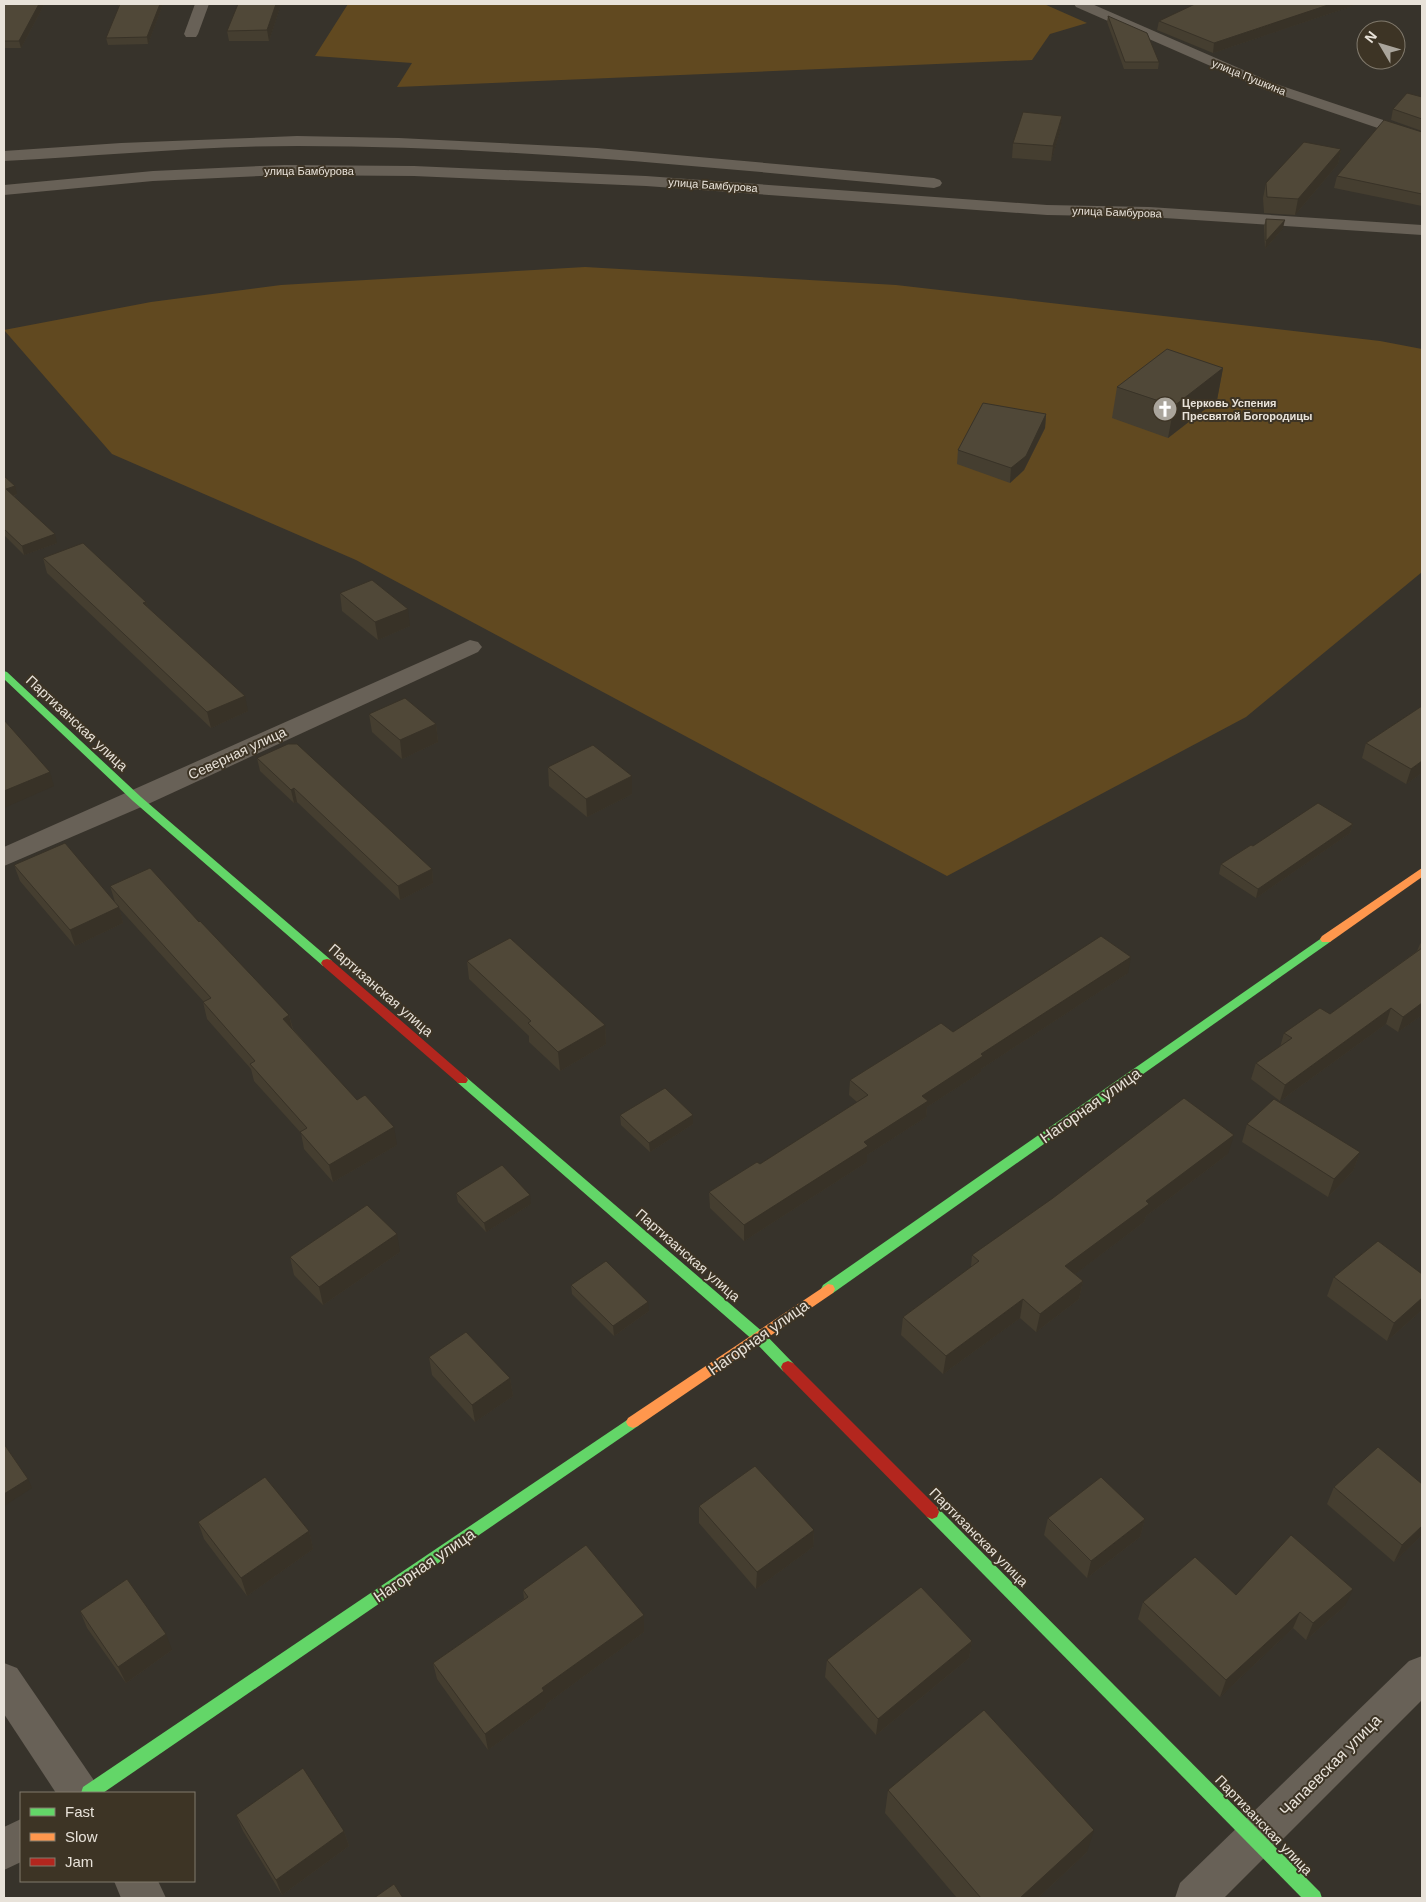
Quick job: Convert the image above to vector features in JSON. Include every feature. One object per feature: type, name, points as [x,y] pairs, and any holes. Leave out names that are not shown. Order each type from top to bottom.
[{"type":"street","points":[[191,34],[202,4]]},
{"type":"street","name":"улица Пушкина","points":[[1080,4],[1268,86],[1422,138]]},
{"type":"street","points":[[4,156],[121,148],[297,141],[399,143],[597,153],[948,184]]},
{"type":"street","name":"улица Бамбурова","points":[[4,190],[153,176],[284,170],[414,171],[646,181],[1047,210],[1149,212],[1422,230]]},
{"type":"street","points":[[1016,192],[1149,212]]},
{"type":"street","name":"Северная улица","points":[[4,857],[137,799],[470,647]]},
{"type":"street","name":"Партизанская улица","points":[[4,674],[137,799],[759,1337],[1314,1898]]},
{"type":"street","name":"Нагорная улица","points":[[90,1792],[759,1337],[1422,872]]},
{"type":"street","name":"Чапаевская улица","points":[[1195,1898],[1422,1674]]},
{"type":"street","points":[[4,1681],[78,1792]]},
{"type":"street","points":[[4,1850],[20,1840]]},
{"type":"street","points":[[135,1882],[145,1898]]},
{"type":"shaded area","points":[[348,4],[1044,4],[1087,23],[1050,34],[1032,60],[397,87],[412,63],[315,56]]},
{"type":"shaded area","points":[[585,267],[896,285],[1380,341],[1422,349],[1422,572],[1246,717],[947,876],[356,560],[112,454],[4,330],[151,302],[281,285]]},
{"type":"building","points":[[4,4],[39,4],[19,41],[4,41]]},
{"type":"building","points":[[120,4],[160,4],[147,37],[106,38]]},
{"type":"building","points":[[238,4],[276,4],[267,30],[227,31]]},
{"type":"building","points":[[1195,4],[1331,4],[1214,43],[1159,21]]},
{"type":"building","points":[[1108,16],[1147,33],[1159,62],[1125,62]]},
{"type":"building","points":[[1407,93],[1422,97],[1422,119],[1393,109]]},
{"type":"building","points":[[1023,112],[1062,116],[1053,146],[1013,143]]},
{"type":"building","points":[[1384,120],[1422,132],[1422,194],[1337,176]]},
{"type":"building","points":[[1304,142],[1341,149],[1298,199],[1267,197],[1266,183]]},
{"type":"building","points":[[1266,219],[1285,220],[1266,241]]},
{"type":"building","points":[[1167,349],[1223,368],[1174,406],[1117,387]]},
{"type":"building","points":[[983,403],[1046,414],[1026,456],[1011,468],[958,450]]},
{"type":"building","points":[[4,476],[15,486],[6,489],[55,534],[22,546],[4,529]]},
{"type":"building","points":[[83,543],[146,602],[143,603],[245,696],[207,712],[43,558]]},
{"type":"building","points":[[372,580],[408,609],[375,622],[340,593]]},
{"type":"building","points":[[405,698],[436,724],[400,740],[369,714]]},
{"type":"building","points":[[1422,706],[1422,761],[1411,769],[1366,743]]},
{"type":"building","points":[[4,720],[50,772],[4,791]]},
{"type":"building","points":[[288,744],[297,744],[432,869],[398,886],[294,788],[291,790],[257,758]]},
{"type":"building","points":[[593,745],[632,776],[586,799],[548,767]]},
{"type":"building","points":[[1318,803],[1353,824],[1258,889],[1221,864],[1251,845],[1253,846]]},
{"type":"building","points":[[65,843],[119,907],[70,930],[14,865]]},
{"type":"building","points":[[150,868],[289,1015],[283,1019],[357,1100],[365,1095],[394,1127],[329,1165],[300,1132],[307,1128],[250,1064],[255,1061],[203,1002],[211,998],[110,886]]},
{"type":"building","points":[[1101,936],[1131,957],[981,1054],[983,1056],[922,1096],[928,1101],[864,1142],[868,1146],[744,1225],[709,1192],[757,1162],[760,1164],[868,1095],[850,1080],[941,1023],[953,1032]]},
{"type":"building","points":[[510,938],[605,1025],[558,1052],[528,1023],[531,1021],[467,961]]},
{"type":"building","points":[[1422,948],[1422,1003],[1403,1017],[1391,1008],[1285,1085],[1256,1063],[1292,1038],[1284,1033],[1320,1008],[1330,1014]]},
{"type":"building","points":[[665,1088],[693,1115],[649,1143],[620,1115]]},
{"type":"building","points":[[1184,1098],[1234,1135],[1146,1201],[1149,1204],[1065,1266],[1083,1281],[1040,1314],[1023,1299],[946,1356],[903,1317],[979,1261],[972,1255],[1053,1198]]},
{"type":"building","points":[[1274,1099],[1360,1152],[1334,1179],[1247,1124]]},
{"type":"building","points":[[502,1165],[530,1195],[484,1223],[456,1193]]},
{"type":"building","points":[[367,1205],[397,1234],[319,1287],[290,1257]]},
{"type":"building","points":[[1378,1241],[1422,1274],[1422,1298],[1394,1323],[1334,1277]]},
{"type":"building","points":[[606,1261],[648,1302],[613,1326],[571,1285]]},
{"type":"building","points":[[466,1332],[510,1378],[472,1405],[429,1357]]},
{"type":"building","points":[[4,1444],[28,1479],[4,1494]]},
{"type":"building","points":[[1378,1447],[1422,1484],[1422,1526],[1402,1545],[1334,1487]]},
{"type":"building","points":[[755,1466],[814,1530],[757,1572],[699,1506]]},
{"type":"building","points":[[265,1477],[309,1531],[241,1578],[198,1522]]},
{"type":"building","points":[[1101,1477],[1145,1519],[1091,1561],[1048,1518]]},
{"type":"building","points":[[1291,1535],[1353,1589],[1313,1623],[1300,1612],[1226,1680],[1143,1602],[1195,1557],[1236,1595]]},
{"type":"building","points":[[586,1545],[644,1615],[542,1688],[544,1691],[485,1734],[433,1663],[528,1597],[523,1590]]},
{"type":"building","points":[[127,1579],[166,1634],[118,1667],[80,1611]]},
{"type":"building","points":[[921,1587],[972,1641],[878,1719],[827,1660]]},
{"type":"building","points":[[984,1710],[1094,1830],[1020,1898],[981,1898],[888,1790]]},
{"type":"building","points":[[303,1768],[344,1831],[276,1880],[236,1815]]},
{"type":"building","points":[[394,1884],[403,1898],[374,1898]]},
{"type":"traffic: fast","points":[[4,674],[137,799],[327,963]]},
{"type":"traffic: fast","points":[[828,1289],[1326,939]]},
{"type":"traffic: fast","points":[[462,1080],[759,1337],[788,1367]]},
{"type":"traffic: fast","points":[[90,1792],[633,1422]]},
{"type":"traffic: fast","points":[[932,1512],[1314,1898]]},
{"type":"traffic: slow","points":[[1326,939],[1422,872]]},
{"type":"traffic: slow","points":[[633,1422],[828,1289]]},
{"type":"traffic: jam","points":[[327,963],[462,1080]]},
{"type":"traffic: jam","points":[[788,1367],[932,1512]]},
{"type":"place","name":"Церковь Успения Пресвятой Богородицы","points":[[1165,409]]}]
